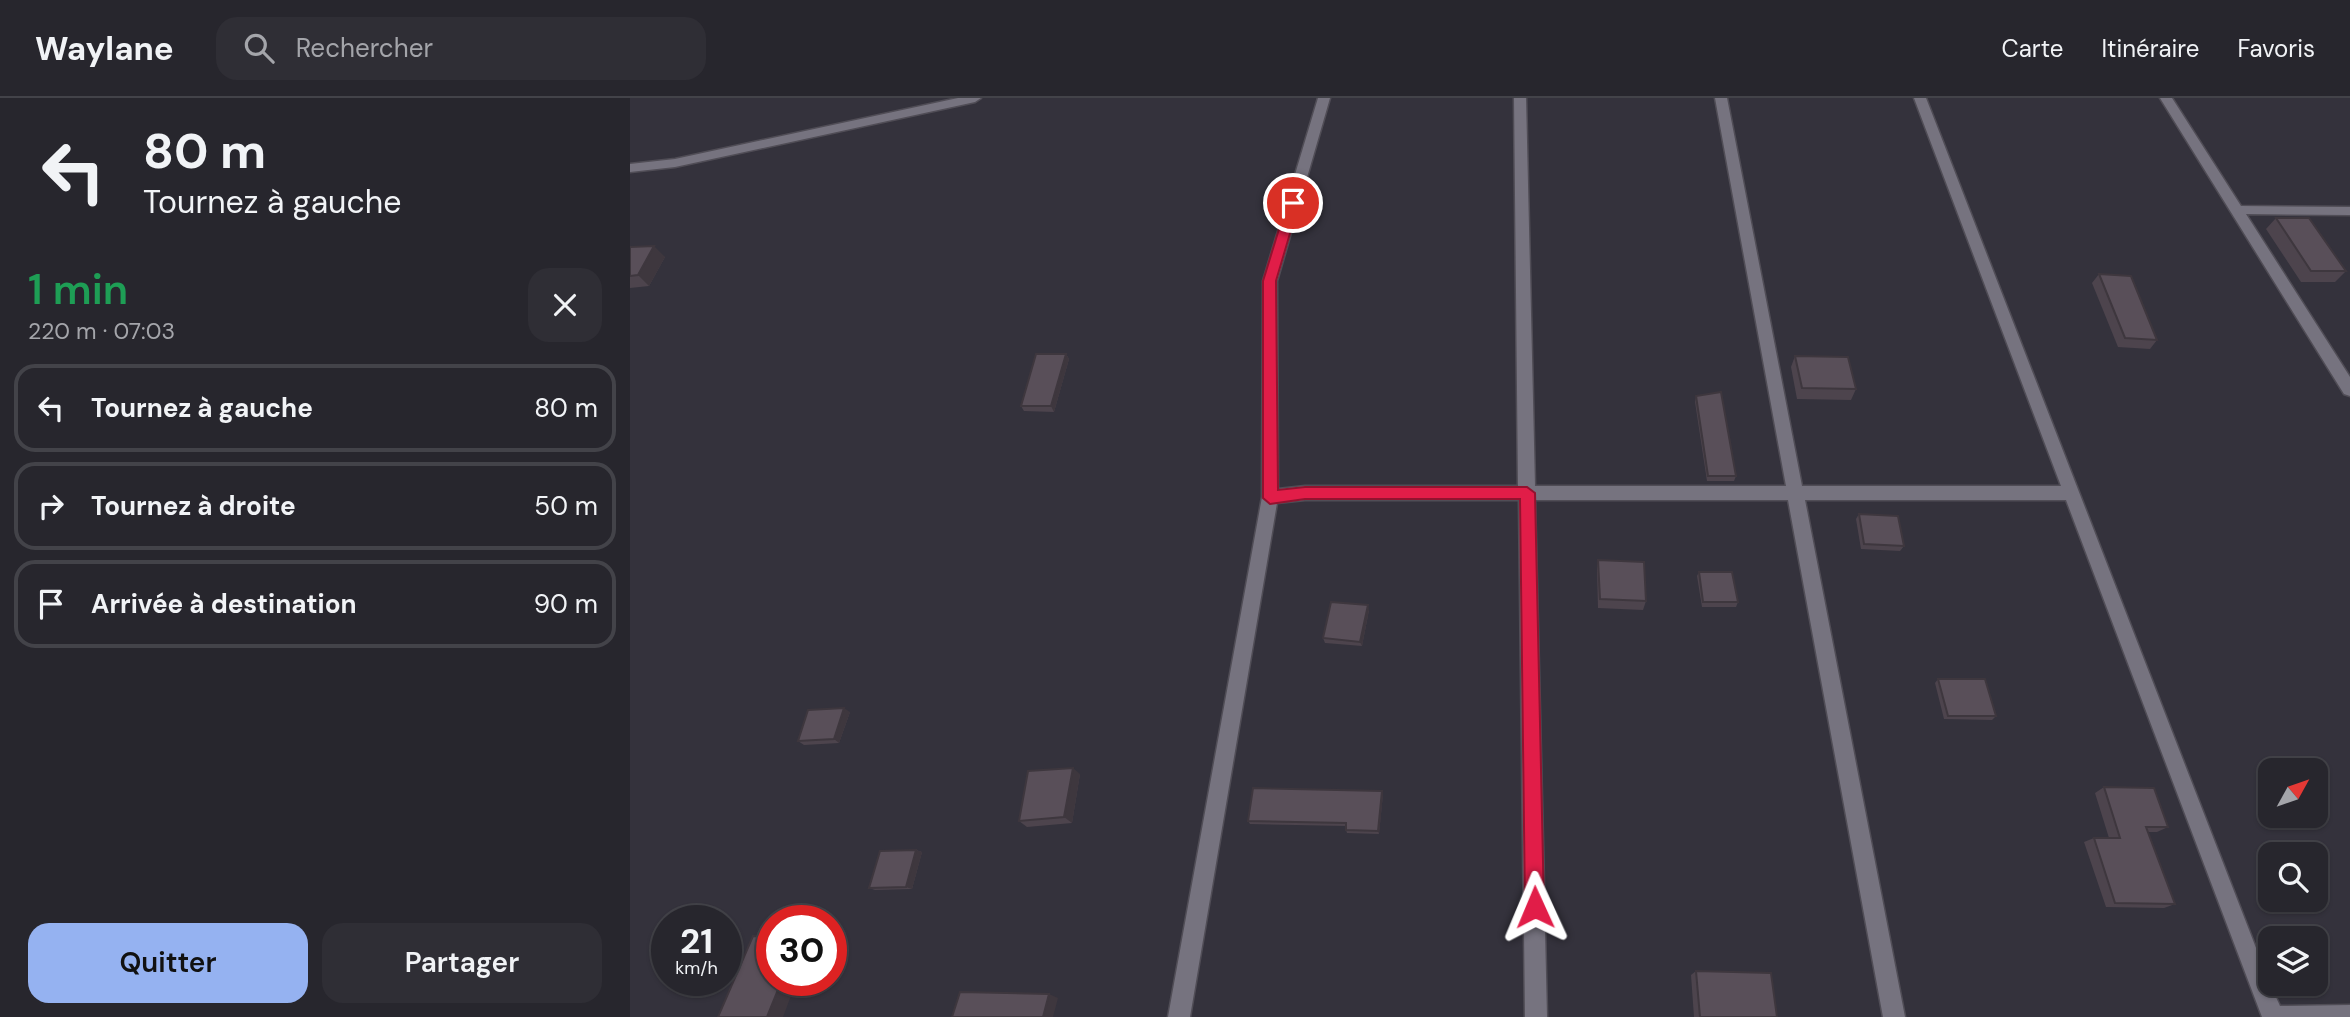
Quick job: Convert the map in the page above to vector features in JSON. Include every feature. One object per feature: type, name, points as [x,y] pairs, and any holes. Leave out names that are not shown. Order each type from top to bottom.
[{"type":"street","points":[[630,168],[675,163],[975,98]]},
{"type":"street","points":[[1179,1017],[1270,498],[1270,281],[1324,98]]},
{"type":"street","points":[[1520,98],[1536,1017]]},
{"type":"street","points":[[1721,98],[1894,1017]]},
{"type":"street","points":[[1920,98],[2273,1017],[2350,1016]]},
{"type":"street","points":[[2166,98],[2350,390]]},
{"type":"street","points":[[2236,210],[2350,211]]},
{"type":"street","points":[[1270,498],[1305,493],[2072,493]]},
{"type":"building","points":[[2276,218],[2309,218],[2346,271],[2311,271]]},
{"type":"building","points":[[654,246],[638,275],[630,276],[630,247]]},
{"type":"building","points":[[2099,274],[2131,276],[2157,340],[2125,338]]},
{"type":"building","points":[[1036,354],[1066,354],[1051,406],[1021,406]]},
{"type":"building","points":[[1795,356],[1848,357],[1856,389],[1802,388]]},
{"type":"building","points":[[1721,392],[1736,476],[1708,476],[1696,396]]},
{"type":"building","points":[[1859,514],[1898,516],[1904,546],[1864,544]]},
{"type":"building","points":[[1598,560],[1644,562],[1646,601],[1600,599]]},
{"type":"building","points":[[1699,572],[1732,572],[1738,602],[1703,602]]},
{"type":"building","points":[[1331,602],[1368,605],[1360,642],[1323,638]]},
{"type":"building","points":[[1938,679],[1985,679],[1996,716],[1948,716]]},
{"type":"building","points":[[844,708],[834,739],[798,741],[808,710]]},
{"type":"building","points":[[1073,768],[1064,817],[1019,821],[1028,771]]},
{"type":"building","points":[[2104,787],[2154,788],[2168,827],[2146,827],[2175,904],[2115,903],[2094,838],[2120,838]]},
{"type":"building","points":[[1253,788],[1382,791],[1378,831],[1346,830],[1346,823],[1248,821]]},
{"type":"building","points":[[916,850],[906,887],[869,888],[880,851]]},
{"type":"building","points":[[753,936],[756,936],[756,996],[776,996],[767,1017],[718,1017],[727,996],[742,996],[742,961]]},
{"type":"building","points":[[1696,971],[1771,973],[1777,1017],[1700,1017]]},
{"type":"building","points":[[960,992],[1049,994],[1043,1017],[952,1017]]},
{"type":"route","points":[[1293,203],[1270,281],[1270,498],[1305,493],[1527,493],[1535,907]]}]
